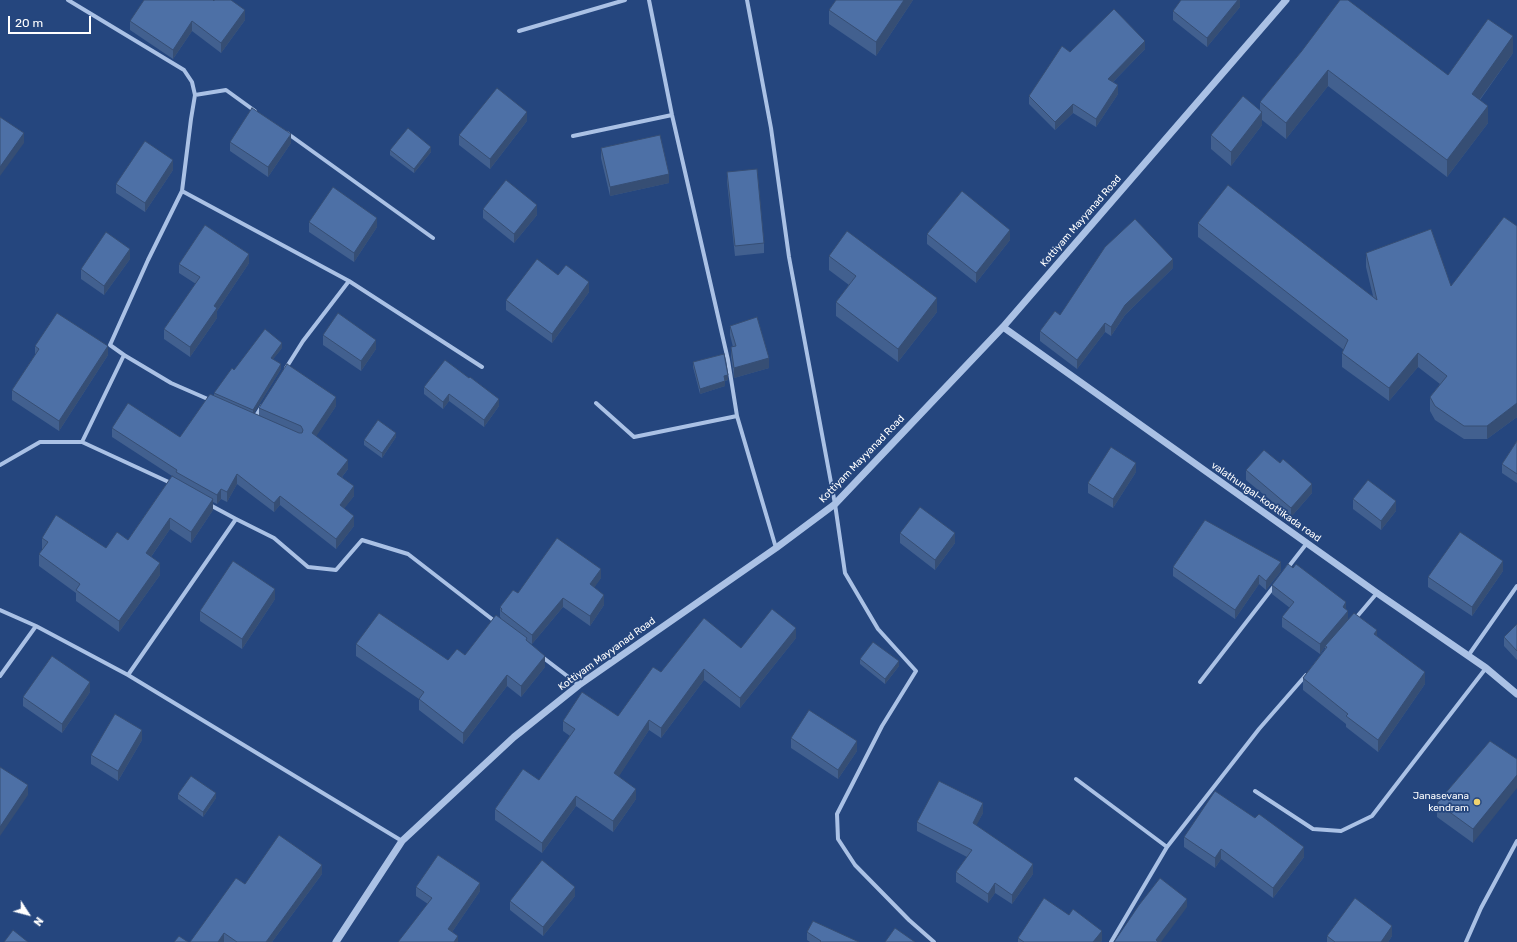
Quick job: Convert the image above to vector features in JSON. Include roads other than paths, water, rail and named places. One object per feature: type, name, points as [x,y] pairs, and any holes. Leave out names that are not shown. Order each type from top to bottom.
[{"type":"street","points":[[68,0],[184,70],[192,82],[195,95],[190,119],[182,191],[148,260],[110,345],[171,383],[212,401]]},
{"type":"street","points":[[519,32],[625,0]]},
{"type":"street","points":[[649,0],[672,115],[728,360],[737,416],[776,548]]},
{"type":"street","points":[[747,0],[770,128],[789,257],[835,504],[845,573],[878,629],[916,671],[882,726],[837,814],[838,839],[855,865],[909,920],[934,942]]},
{"type":"street","name":"Kottiyam Mayyanad Road","points":[[336,942],[402,841],[514,737],[579,685],[776,548],[835,504],[1003,327],[1286,0]]},
{"type":"street","points":[[195,95],[226,90],[258,113]]},
{"type":"street","points":[[573,136],[672,115]]},
{"type":"street","points":[[284,131],[432,238]]},
{"type":"street","points":[[182,191],[349,280],[482,367]]},
{"type":"street","points":[[282,374],[303,341],[349,280]]},
{"type":"street","name":"valathungal-koottikada road","points":[[1003,327],[1377,594],[1486,668],[1517,694]]},
{"type":"street","points":[[82,442],[124,355]]},
{"type":"street","points":[[254,419],[266,400]]},
{"type":"street","points":[[596,403],[634,437],[737,416]]},
{"type":"street","points":[[247,416],[260,422]]},
{"type":"street","points":[[0,465],[40,442],[82,442],[176,485]]},
{"type":"street","points":[[203,500],[274,538],[308,567],[336,570],[362,540],[408,554],[503,627]]},
{"type":"street","points":[[128,675],[236,519]]},
{"type":"street","points":[[1282,575],[1306,543]]},
{"type":"street","points":[[1200,682],[1278,581]]},
{"type":"street","points":[[1468,656],[1517,586]]},
{"type":"street","points":[[1352,623],[1377,594]]},
{"type":"street","points":[[0,610],[36,626],[128,675],[402,841]]},
{"type":"street","points":[[0,676],[36,626]]},
{"type":"street","points":[[534,651],[579,685]]},
{"type":"street","points":[[1254,791],[1313,829],[1341,831],[1372,816],[1486,668]]},
{"type":"street","points":[[1111,942],[1167,847],[1259,729],[1311,670]]},
{"type":"street","points":[[1076,779],[1167,847]]},
{"type":"street","points":[[1466,942],[1481,908],[1517,841]]},
{"type":"place","name":"Janasevana kendram","points":[[1477,802]]}]
